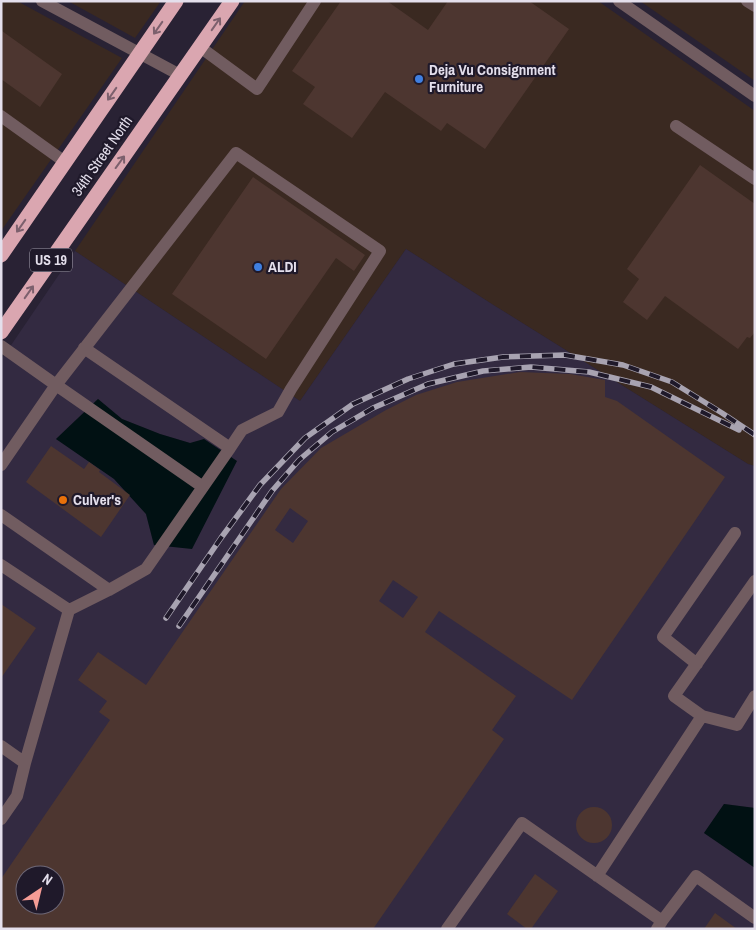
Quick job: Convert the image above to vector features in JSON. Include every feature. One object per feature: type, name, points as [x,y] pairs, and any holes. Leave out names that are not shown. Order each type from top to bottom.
[{"type":"highway","name":"34th Street North","points":[[1,254],[176,1]]},
{"type":"highway","name":"34th Street North","points":[[1,332],[232,1]]},
{"type":"street","points":[[42,1],[180,76]]},
{"type":"street","points":[[200,47],[257,89],[315,1]]},
{"type":"street","points":[[619,1],[755,96]]},
{"type":"street","points":[[747,1],[755,6]]},
{"type":"street","points":[[1,116],[65,162]]},
{"type":"street","points":[[676,126],[755,179]]},
{"type":"street","points":[[1,465],[56,385],[236,154],[380,251],[278,412],[242,430],[146,569],[69,610],[17,796],[1,819]]},
{"type":"street","points":[[1,346],[203,488]]},
{"type":"street","points":[[84,348],[230,448]]},
{"type":"street","points":[[1,515],[109,590]]},
{"type":"street","points":[[697,664],[662,637],[736,533]]},
{"type":"street","points":[[1,565],[69,610]]},
{"type":"street","points":[[755,581],[674,696],[702,716],[737,725],[755,696]]},
{"type":"street","points":[[597,876],[702,716]]},
{"type":"street","points":[[1,746],[25,763]]},
{"type":"street","points":[[447,929],[522,823],[597,876],[660,925],[696,876],[755,918]]},
{"type":"shaded area","points":[[1,1],[17,1],[122,58],[1,231]]},
{"type":"shaded area","points":[[68,1],[161,1],[135,38]]},
{"type":"shaded area","points":[[245,1],[598,1],[755,111],[755,466],[748,464],[406,249],[300,401],[75,251]]},
{"type":"shaded area","points":[[640,1],[755,1],[755,81]]},
{"type":"shaded area","points":[[406,249],[748,464],[755,466],[755,808],[724,804],[704,833],[755,868],[755,929],[1,929],[1,360],[75,251],[300,401]],"holes":[[[98,399],[122,419],[190,443],[154,545],[146,514],[114,478],[56,439]]]},
{"type":"shaded area","points":[[98,399],[122,419],[190,443],[204,439],[237,461],[192,549],[154,545],[146,514],[114,479],[56,439]]},
{"type":"shaded area","points":[[724,804],[755,808],[755,868],[704,833]]},
{"type":"building","name":"Deja Vu Consignment Furniture","points":[[341,1],[387,1],[428,30],[448,1],[529,1],[569,29],[485,149],[447,123],[441,131],[385,92],[352,138],[303,104],[315,87],[292,71]]},
{"type":"building","points":[[2,31],[62,74],[40,107],[1,79]]},
{"type":"building","points":[[700,165],[755,204],[755,332],[750,338],[747,337],[738,349],[665,296],[647,320],[623,302],[639,279],[627,269]]},
{"type":"building","points":[[253,177],[365,255],[354,271],[336,258],[266,359],[172,294]]},
{"type":"building","points":[[520,372],[570,374],[605,380],[605,397],[617,401],[725,477],[572,700],[439,611],[425,632],[516,696],[492,730],[504,739],[373,929],[1,929],[1,879],[110,720],[99,712],[107,701],[78,680],[98,652],[146,685],[281,489],[321,448],[386,410],[416,395],[457,382]],"holes":[[[290,508],[308,521],[293,543],[275,530]],[[393,580],[418,597],[403,618],[379,601]]]},
{"type":"building","points":[[51,446],[84,469],[89,462],[100,470],[99,472],[130,495],[101,537],[26,482]]},
{"type":"building","points":[[1,604],[36,628],[1,678]]},
{"type":"building","points":[[594,807],[601,808],[607,812],[611,818],[611,832],[607,838],[601,842],[594,843],[587,842],[581,838],[577,832],[576,825],[577,818],[581,812],[587,808]]},
{"type":"building","points":[[535,874],[558,891],[531,929],[527,929],[507,914]]},
{"type":"building","points":[[715,913],[737,929],[704,929]]},
{"type":"railway","points":[[166,618],[260,485],[305,438],[353,404],[408,379],[454,364],[503,357],[565,355],[623,365],[672,382],[755,435]]},
{"type":"railway","points":[[179,626],[272,491],[299,460],[332,432],[373,408],[428,384],[483,371],[531,367],[589,372],[651,387],[739,430]]},
{"type":"place","name":"Deja Vu Consignment Furniture","points":[[419,79]]},
{"type":"place","name":"ALDI","points":[[258,267]]},
{"type":"place","name":"Culver's","points":[[63,500]]}]
